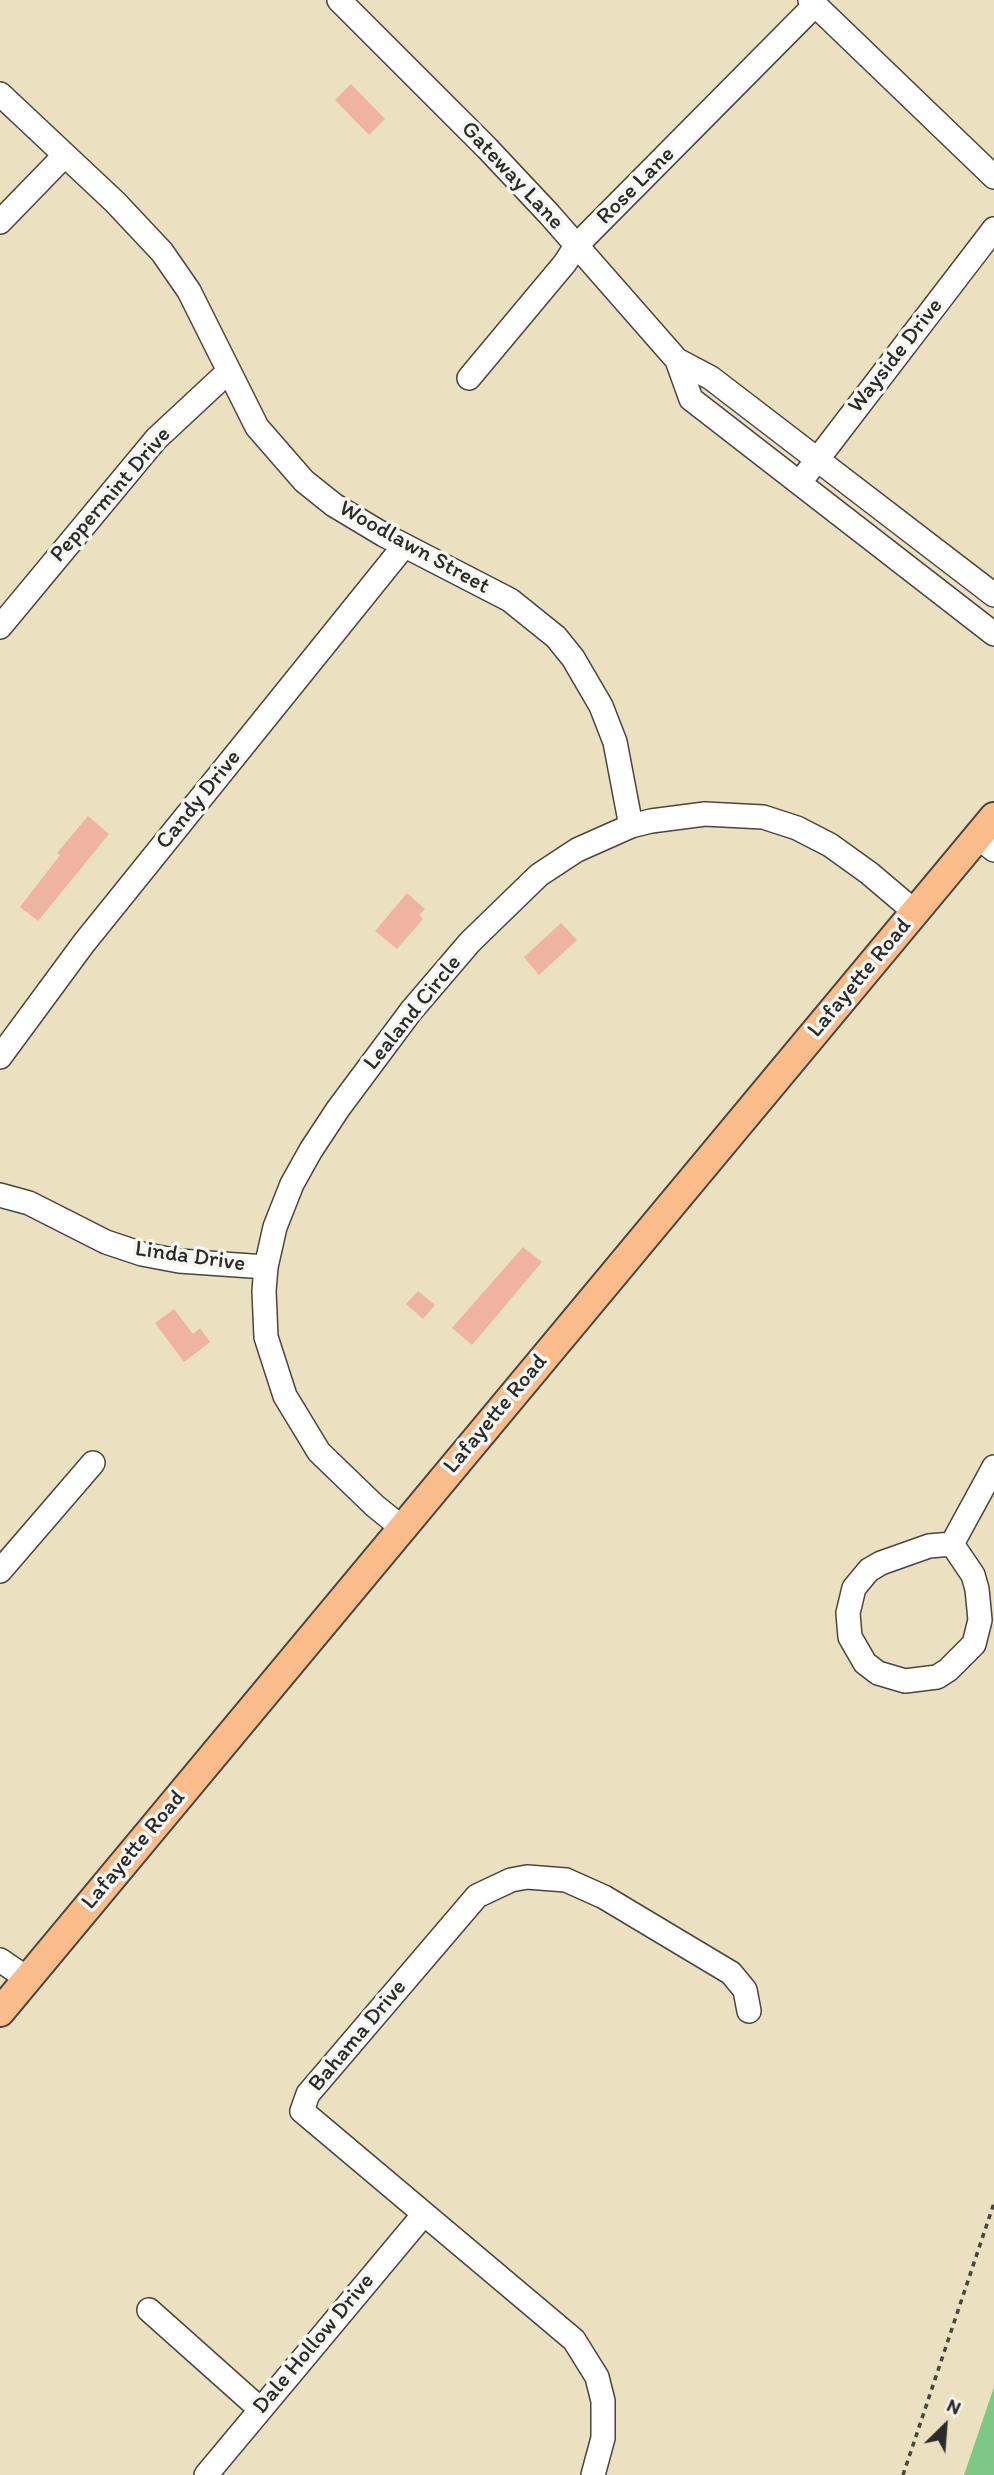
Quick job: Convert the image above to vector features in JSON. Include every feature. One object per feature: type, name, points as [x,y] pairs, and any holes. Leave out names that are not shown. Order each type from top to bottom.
[{"type":"main road","name":"Lafayette Road","points":[[0,2012],[915,912],[989,834]]},
{"type":"street","name":"Gateway Lane","points":[[339,0],[487,148],[677,360],[711,379],[994,595]]},
{"type":"street","name":"Rose Lane","points":[[468,378],[565,263],[576,246],[813,2]]},
{"type":"street","points":[[813,2],[994,177]]},
{"type":"street","name":"Woodlawn Street","points":[[0,94],[114,202],[174,268],[257,427],[304,481],[334,505],[404,546],[510,600],[556,637],[573,658],[601,706],[615,743],[631,826]]},
{"type":"street","points":[[0,222],[65,155]]},
{"type":"street","name":"Wayside Drive","points":[[799,485],[994,229]]},
{"type":"street","name":"Gateway Lane","points":[[677,360],[691,399],[994,634]]},
{"type":"street","name":"Peppermint Drive","points":[[0,627],[156,439],[229,371]]},
{"type":"street","name":"Candy Drive","points":[[0,1058],[93,932],[404,546]]},
{"type":"street","name":"Lealand Circle","points":[[401,1527],[375,1506],[319,1451],[285,1396],[266,1337],[264,1291],[275,1227],[292,1184],[311,1150],[359,1080],[411,1011],[470,942],[539,875],[577,850],[631,826],[651,821],[705,814],[763,817],[797,828],[830,845],[869,873],[915,912]]},
{"type":"street","name":"Linda Drive","points":[[0,1195],[29,1203],[106,1242],[142,1254],[179,1261],[266,1267]]},
{"type":"street","points":[[0,1571],[93,1463]]},
{"type":"street","points":[[952,1544],[994,1468]]},
{"type":"street","points":[[952,1544],[973,1575],[977,1589],[980,1620],[974,1644],[937,1677],[905,1681],[878,1673],[865,1663],[857,1651],[848,1625],[851,1598],[859,1580],[881,1563],[929,1546],[952,1544]]},
{"type":"street","name":"Bahama Drive","points":[[593,2475],[603,2438],[603,2401],[597,2377],[574,2340],[302,2111],[307,2094],[477,1896],[511,1880],[527,1877],[577,1883],[731,1973],[745,1990],[749,2011]]},
{"type":"street","points":[[0,1959],[28,1979]]},
{"type":"street","name":"Dale Hollow Drive","points":[[206,2475],[424,2214]]},
{"type":"street","points":[[149,2310],[260,2409]]},
{"type":"path","points":[[903,2475],[994,2203]]},
{"type":"green space","points":[[994,2387],[994,2475],[964,2475]]},
{"type":"building","points":[[351,84],[385,119],[369,135],[335,100]]},
{"type":"building","points":[[88,816],[109,834],[38,921],[20,907],[60,855],[57,853]]},
{"type":"building","points":[[407,893],[425,909],[419,915],[423,919],[397,949],[375,931]]},
{"type":"building","points":[[561,923],[577,940],[539,975],[524,957]]},
{"type":"building","points":[[523,1247],[542,1262],[472,1345],[452,1328]]},
{"type":"building","points":[[418,1291],[435,1305],[423,1319],[406,1304]]},
{"type":"building","points":[[174,1309],[193,1334],[200,1328],[210,1342],[184,1362],[155,1323]]}]
